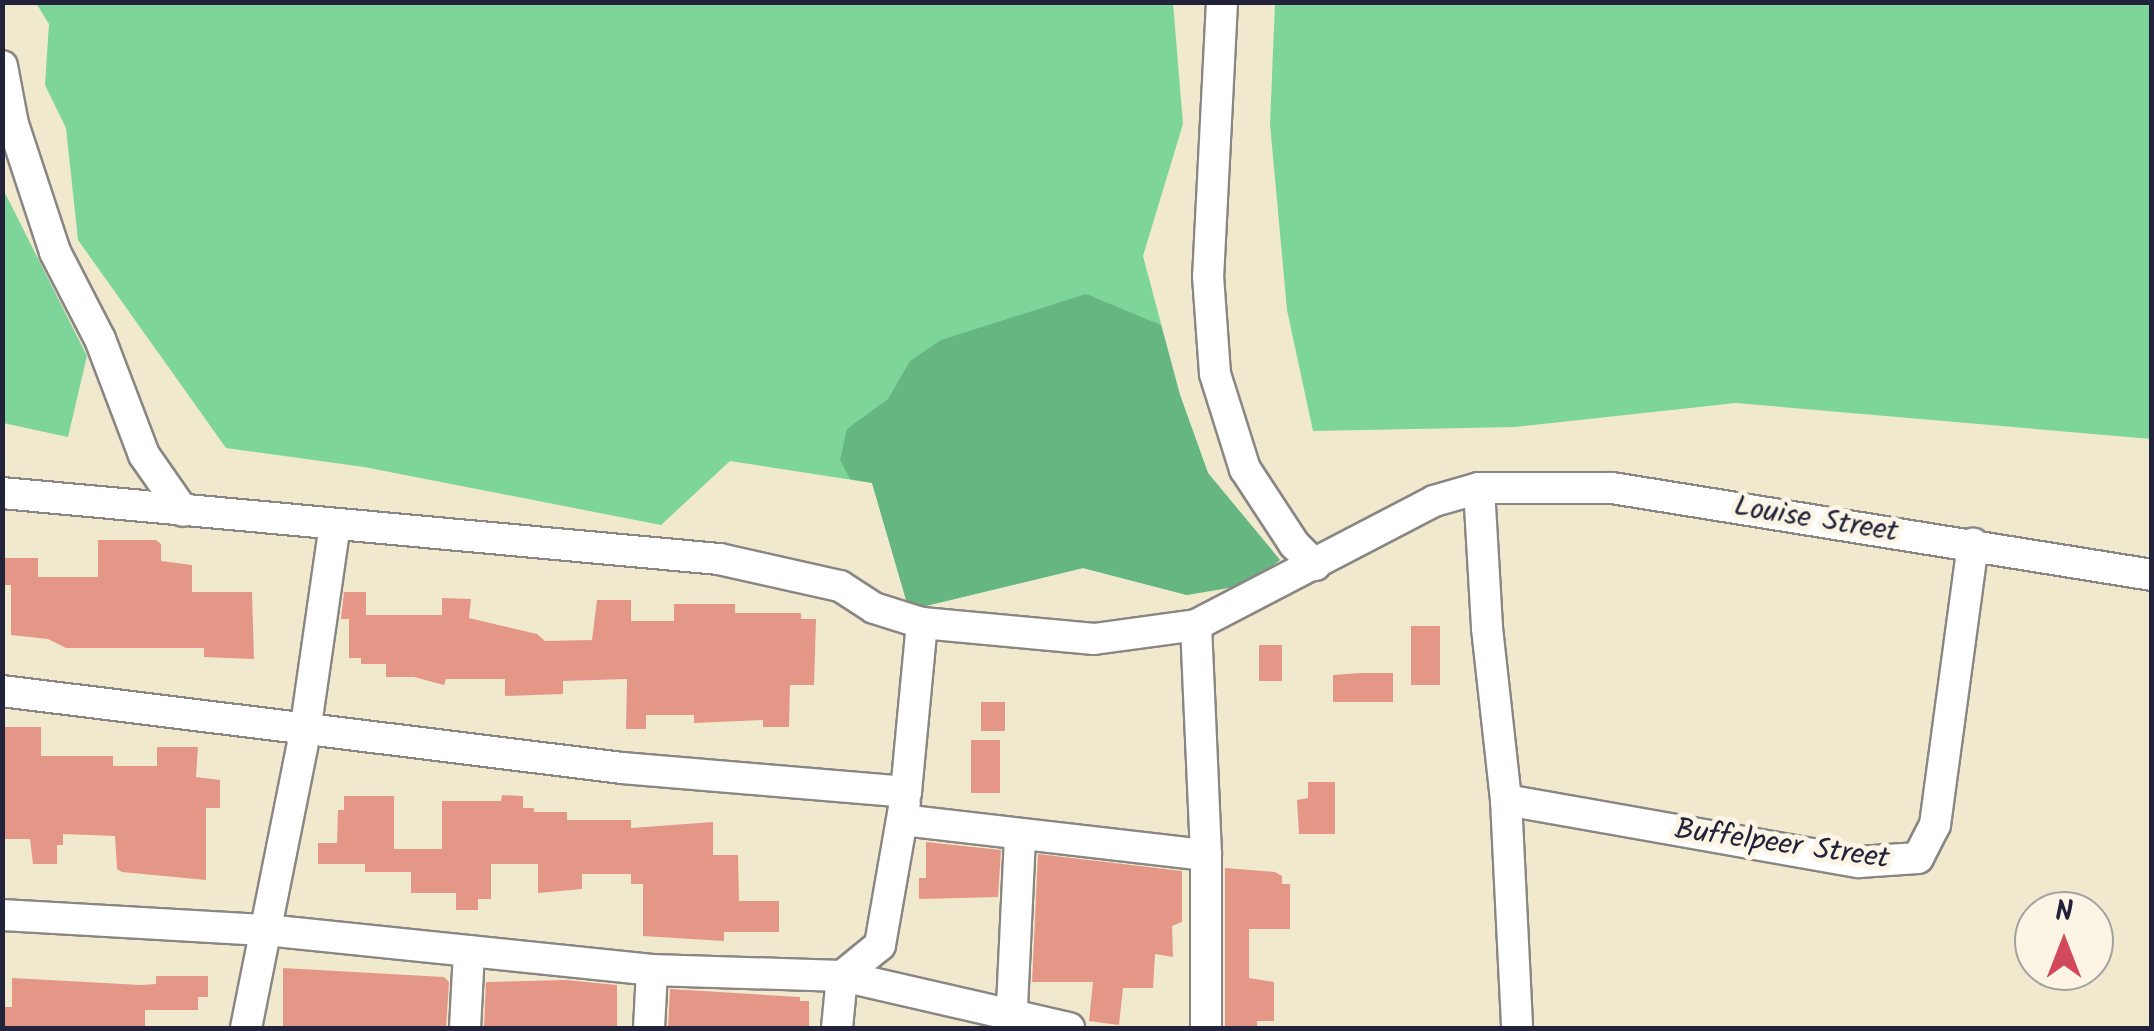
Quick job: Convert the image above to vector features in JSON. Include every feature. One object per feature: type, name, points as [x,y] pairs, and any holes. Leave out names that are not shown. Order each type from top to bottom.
[{"type":"street","points":[[1222,2],[1208,276],[1215,374],[1245,469],[1294,544],[1315,565]]},
{"type":"street","points":[[2,66],[12,124],[55,252],[100,339],[144,455],[183,511]]},
{"type":"street","points":[[1479,488],[1487,628],[1506,800],[1517,1028]]},
{"type":"street","name":"Louise Street","points":[[2,493],[718,559],[840,586],[874,608],[922,622],[1094,639],[1196,625],[1434,500],[1479,488],[1612,488],[2152,575]]},
{"type":"street","points":[[246,1028],[306,732],[335,526]]},
{"type":"street","name":"Buffelpeer Street","points":[[1506,800],[1859,862],[1918,858],[1936,825],[1973,544]]},
{"type":"street","points":[[838,1028],[842,976],[880,945],[904,806],[922,622]]},
{"type":"street","points":[[1196,625],[1206,855],[1206,1028]]},
{"type":"street","points":[[2,691],[904,806],[1020,836],[1206,855]]},
{"type":"street","points":[[1012,1021],[1020,836]]},
{"type":"street","points":[[2,915],[266,930],[652,970],[842,976],[1012,1021],[1068,1028]]},
{"type":"street","points":[[465,1028],[469,952]]},
{"type":"street","points":[[649,1028],[652,970]]},
{"type":"green space","points":[[36,3],[1173,3],[1183,124],[1143,256],[1180,395],[1208,473],[1280,560],[1187,595],[1083,568],[909,610],[872,483],[730,461],[661,525],[364,467],[226,448],[78,240],[66,128],[45,85],[49,24]]},
{"type":"green space","points":[[1275,3],[2151,3],[2151,439],[1736,403],[1515,427],[1313,431],[1287,310],[1270,124]]},
{"type":"green space","points":[[3,189],[87,356],[68,437],[3,423]]},
{"type":"green space","points":[[1086,294],[1161,325],[1180,395],[1208,473],[1280,560],[1247,585],[1187,595],[1083,568],[909,610],[872,483],[850,479],[840,460],[847,429],[888,399],[910,361],[941,340]]},
{"type":"building","points":[[98,540],[156,540],[161,544],[161,561],[192,565],[192,592],[252,592],[254,659],[204,657],[204,648],[66,648],[48,639],[11,635],[11,585],[2,585],[2,558],[38,558],[38,577],[98,577]]},
{"type":"building","points":[[344,592],[366,592],[366,615],[442,615],[442,598],[471,599],[469,618],[537,634],[545,641],[592,640],[597,600],[631,600],[631,621],[674,621],[674,604],[735,604],[735,613],[801,613],[801,619],[816,619],[814,685],[790,685],[789,727],[763,727],[763,720],[694,723],[694,715],[646,715],[646,729],[626,729],[627,679],[563,681],[563,694],[505,696],[505,679],[446,679],[444,685],[414,677],[386,677],[386,664],[361,664],[361,658],[349,658],[349,619],[341,619]]},
{"type":"building","points":[[1411,626],[1440,626],[1440,685],[1411,685]]},
{"type":"building","points":[[1259,645],[1282,645],[1282,681],[1259,681]]},
{"type":"building","points":[[1393,673],[1393,702],[1333,702],[1333,675]]},
{"type":"building","points":[[981,702],[1005,702],[1005,731],[981,731]]},
{"type":"building","points":[[2,727],[41,727],[41,756],[113,756],[113,766],[157,766],[157,747],[198,747],[196,777],[220,780],[220,808],[206,808],[206,880],[122,872],[117,869],[115,836],[63,834],[63,845],[57,845],[57,864],[33,864],[30,839],[2,839]]},
{"type":"building","points":[[971,740],[1000,740],[1000,793],[971,793]]},
{"type":"building","points":[[1308,782],[1335,782],[1335,834],[1299,834],[1297,800],[1308,798]]},
{"type":"building","points":[[502,795],[523,796],[523,808],[534,808],[534,812],[567,812],[567,820],[631,820],[631,828],[713,822],[713,855],[738,855],[739,901],[779,901],[779,932],[724,932],[724,941],[643,936],[643,884],[631,884],[631,874],[582,874],[582,889],[538,893],[538,864],[491,864],[491,899],[478,899],[478,910],[456,910],[456,893],[411,893],[411,872],[365,872],[365,864],[318,864],[318,843],[337,843],[338,810],[344,810],[344,796],[394,796],[394,849],[442,849],[442,801],[501,801]]},
{"type":"building","points":[[926,842],[1001,850],[998,897],[919,899],[919,878],[926,878]]},
{"type":"building","points":[[1038,854],[1182,871],[1182,922],[1172,926],[1173,957],[1155,954],[1153,988],[1123,988],[1119,1025],[1089,1021],[1093,982],[1032,982]]},
{"type":"building","points":[[1225,868],[1275,872],[1282,876],[1282,884],[1290,884],[1290,929],[1249,929],[1249,978],[1274,982],[1274,1021],[1257,1021],[1257,1028],[1225,1028]]},
{"type":"building","points":[[283,968],[444,977],[449,982],[446,1028],[283,1028]]},
{"type":"building","points":[[156,976],[208,976],[208,997],[198,997],[198,1010],[145,1010],[145,1028],[2,1028],[2,1007],[12,1007],[12,978],[141,985],[156,984]]},
{"type":"building","points":[[566,980],[617,985],[617,1028],[484,1028],[486,982]]},
{"type":"building","points":[[670,989],[800,997],[800,1001],[809,1001],[809,1028],[668,1028]]}]
